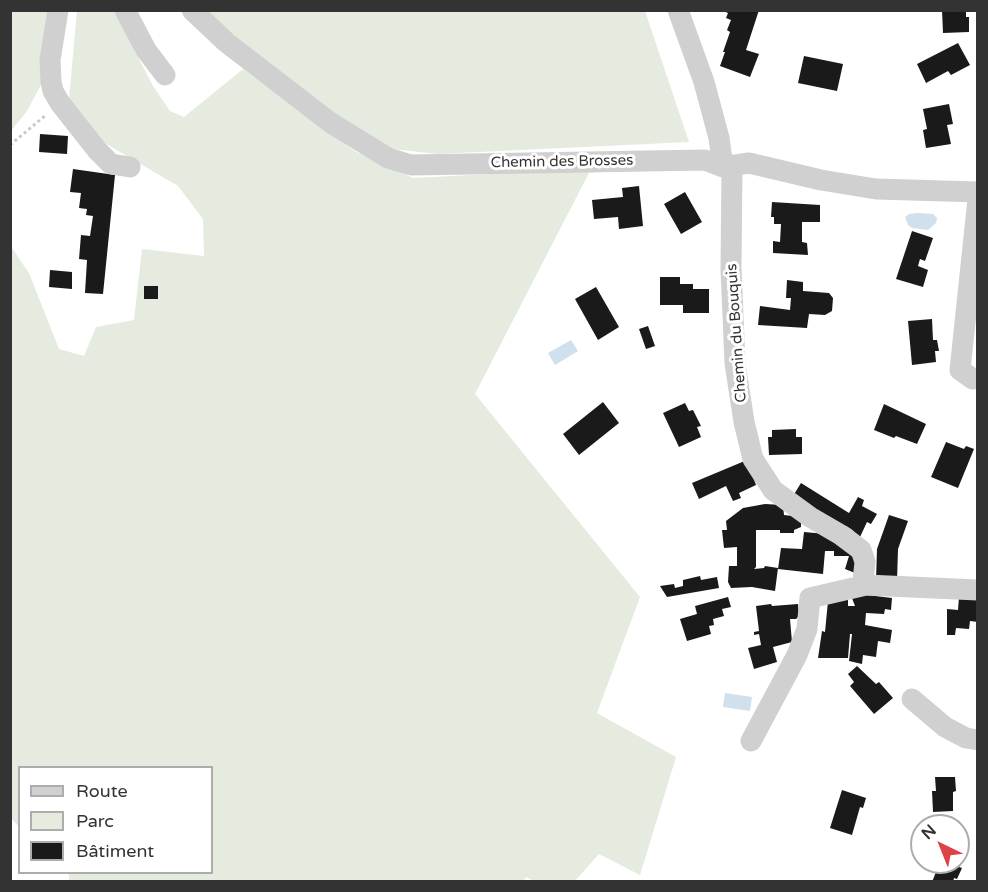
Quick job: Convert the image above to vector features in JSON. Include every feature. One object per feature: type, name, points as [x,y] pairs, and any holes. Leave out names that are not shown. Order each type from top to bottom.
[{"type":"street","points":[[58,10],[50,71],[53,91],[96,150],[111,164],[130,166]]},
{"type":"street","points":[[125,10],[146,50],[165,75]]},
{"type":"street","name":"Chemin des Brosses","points":[[192,10],[226,43],[331,123],[388,158],[411,165],[705,160],[728,166],[749,163],[821,180],[876,189],[978,192]]},
{"type":"street","name":"Chemin du Bouquis","points":[[678,10],[704,82],[718,138],[728,166],[735,363],[744,422],[753,459],[772,490],[861,550],[865,562],[863,581],[866,585]]},
{"type":"street","points":[[973,379],[960,370],[978,199]]},
{"type":"street","points":[[751,741],[797,655],[807,629],[810,598],[866,585],[978,590]]},
{"type":"street","points":[[912,699],[945,727],[966,738],[978,741]]},
{"type":"path","points":[[10,145],[60,103]]},
{"type":"green space","points":[[11,11],[50,11],[42,83],[27,111],[11,131]]},
{"type":"green space","points":[[77,11],[114,11],[153,86],[170,111],[184,117],[243,69],[356,152],[413,178],[591,169],[475,394],[640,597],[597,713],[676,757],[640,875],[599,854],[575,881],[534,881],[526,877],[523,882],[69,881],[68,874],[213,874],[213,766],[18,766],[18,826],[11,818],[10,245],[29,273],[59,349],[84,356],[96,327],[134,320],[142,249],[204,256],[203,219],[178,186],[103,142],[69,99]]},
{"type":"green space","points":[[204,11],[645,11],[689,142],[437,154],[393,149],[343,120],[211,20]]},
{"type":"water","points":[[917,213],[933,214],[937,218],[936,223],[928,230],[912,228],[905,217]]},
{"type":"water","points":[[571,340],[578,351],[555,365],[548,353]]},
{"type":"water","points":[[725,693],[752,697],[750,711],[723,707]]},
{"type":"building","points":[[721,10],[759,10],[746,50],[759,54],[750,77],[720,66],[730,32],[727,30],[731,20],[726,18],[728,13]]},
{"type":"building","points":[[942,10],[966,10],[966,17],[969,17],[969,32],[943,33]]},
{"type":"building","points":[[958,43],[970,65],[951,75],[948,71],[926,83],[917,64]]},
{"type":"building","points":[[804,56],[843,64],[837,91],[798,83]]},
{"type":"building","points":[[949,104],[953,124],[947,125],[951,144],[926,148],[923,130],[927,129],[923,109]]},
{"type":"building","points":[[40,134],[68,136],[67,154],[39,152]]},
{"type":"building","points":[[73,169],[115,175],[103,294],[85,293],[87,260],[79,259],[81,235],[90,236],[93,216],[86,215],[87,209],[79,208],[81,193],[70,192]]},
{"type":"building","points":[[639,186],[643,226],[619,229],[618,217],[594,219],[592,200],[623,197],[622,188]]},
{"type":"building","points":[[685,192],[702,222],[681,234],[664,204]]},
{"type":"building","points":[[772,202],[820,205],[820,222],[802,222],[802,242],[807,243],[808,255],[773,253],[773,241],[780,242],[781,224],[774,224],[774,217],[771,217]]},
{"type":"building","points":[[912,231],[933,238],[925,261],[920,259],[918,266],[928,270],[923,287],[896,279]]},
{"type":"building","points":[[50,270],[72,272],[72,289],[49,287]]},
{"type":"building","points":[[660,277],[680,277],[680,284],[693,284],[693,289],[709,289],[709,313],[683,313],[683,305],[660,305]]},
{"type":"building","points":[[787,280],[803,282],[803,291],[829,293],[833,298],[832,311],[825,315],[809,314],[807,328],[758,325],[760,306],[790,310],[791,298],[786,298]]},
{"type":"building","points":[[144,286],[158,286],[158,299],[144,299]]},
{"type":"building","points":[[596,287],[619,327],[598,340],[575,299]]},
{"type":"building","points":[[932,319],[933,340],[937,340],[939,351],[935,351],[936,362],[912,365],[908,321]]},
{"type":"building","points":[[648,326],[655,346],[646,349],[639,329]]},
{"type":"building","points":[[603,402],[619,423],[579,455],[563,434]]},
{"type":"building","points":[[685,403],[689,411],[693,410],[701,426],[697,427],[701,437],[679,447],[663,413]]},
{"type":"building","points":[[884,404],[926,424],[917,444],[874,430]]},
{"type":"building","points":[[796,429],[796,437],[802,437],[802,454],[769,455],[768,437],[772,437],[772,430]]},
{"type":"building","points":[[946,442],[964,449],[966,446],[974,449],[958,488],[931,477]]},
{"type":"building","points":[[747,460],[756,485],[739,493],[741,498],[733,501],[726,486],[699,499],[692,483]]},
{"type":"building","points":[[801,483],[849,513],[858,497],[864,500],[862,506],[877,514],[871,524],[867,522],[860,537],[851,529],[793,496]]},
{"type":"building","points":[[765,504],[783,505],[784,515],[801,517],[801,527],[794,530],[794,533],[780,533],[780,530],[756,530],[756,567],[754,569],[765,566],[778,568],[775,591],[752,587],[731,588],[728,582],[729,566],[737,566],[737,547],[724,548],[722,530],[727,530],[726,521],[743,508]]},
{"type":"building","points":[[889,515],[908,521],[898,549],[897,581],[876,580],[877,549]]},
{"type":"building","points":[[804,532],[826,534],[844,546],[859,563],[855,573],[845,569],[849,556],[834,556],[834,551],[825,551],[823,574],[778,569],[781,548],[802,549]]},
{"type":"building","points":[[700,576],[701,580],[717,577],[719,588],[667,597],[660,586],[674,584],[675,588],[683,586],[683,580]]},
{"type":"building","points":[[850,593],[892,598],[891,610],[885,609],[884,614],[866,613],[865,625],[892,630],[890,643],[878,641],[876,657],[863,655],[862,664],[849,661],[852,634],[850,634],[848,658],[818,658],[822,631],[825,632],[828,601],[848,599],[848,606],[855,606]]},
{"type":"building","points":[[728,597],[731,607],[722,609],[724,616],[713,619],[714,625],[709,626],[711,634],[687,641],[680,619],[697,614],[695,606]]},
{"type":"building","points":[[959,597],[978,598],[978,622],[970,621],[969,629],[956,628],[955,635],[947,635],[947,609],[958,610]]},
{"type":"building","points":[[771,604],[772,606],[798,604],[799,616],[796,619],[790,619],[792,642],[773,647],[777,662],[754,669],[748,648],[761,645],[759,634],[754,635],[754,632],[759,631],[756,606]]},
{"type":"building","points":[[857,666],[876,684],[879,682],[893,698],[874,714],[850,686],[854,682],[848,674]]},
{"type":"building","points":[[935,777],[955,777],[956,791],[953,792],[953,811],[933,812],[932,791],[936,791]]},
{"type":"building","points":[[842,790],[866,798],[863,808],[860,807],[852,835],[830,828]]},
{"type":"building","points":[[935,874],[959,874],[953,882],[932,882]]}]
